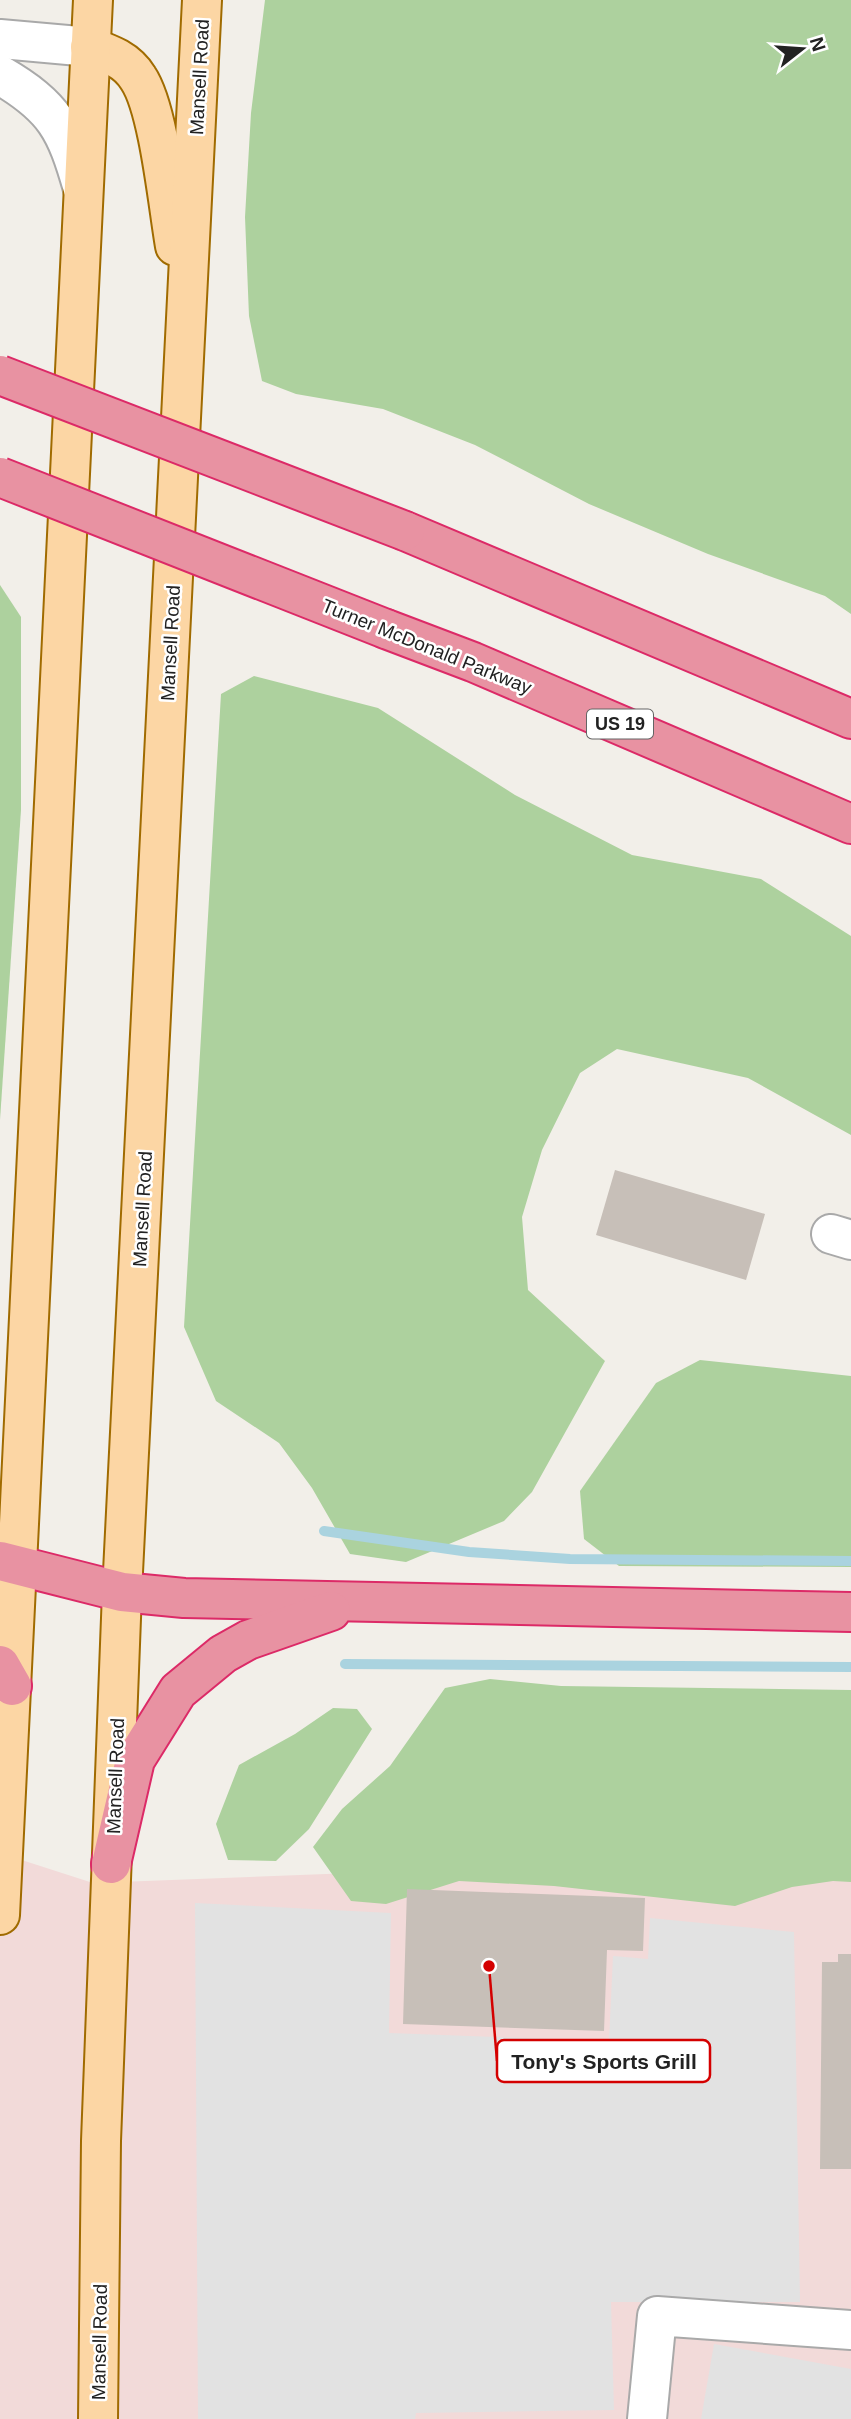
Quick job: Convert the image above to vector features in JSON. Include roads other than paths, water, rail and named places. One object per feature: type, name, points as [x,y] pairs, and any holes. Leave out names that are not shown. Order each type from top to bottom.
[{"type":"highway","points":[[0,375],[405,531],[851,719]]},
{"type":"highway","name":"Turner McDonald Parkway","points":[[0,477],[485,668],[851,824]]},
{"type":"highway","points":[[8,1563],[122,1592],[184,1598],[851,1612]]},
{"type":"highway","points":[[111,1864],[135,1760],[178,1691],[223,1654],[248,1640],[360,1602]]},
{"type":"main road","points":[[0,1915],[8,1563],[93,0]]},
{"type":"main road","name":"Mansell Road","points":[[98,2419],[101,2141],[122,1592],[202,0]]},
{"type":"main road","points":[[90,47],[119,57],[139,79],[151,109],[187,317]]},
{"type":"lane","points":[[0,39],[90,47]]},
{"type":"lane","points":[[0,75],[30,92],[57,120],[72,151],[83,189]]},
{"type":"lane","points":[[647,2419],[657,2316],[851,2330]]},
{"type":"waterway","points":[[324,1531],[469,1552],[570,1559],[851,1561]]},
{"type":"waterway","points":[[345,1664],[851,1667]]},
{"type":"place","name":"Tony's Sports Grill","points":[[489,1966]]}]
